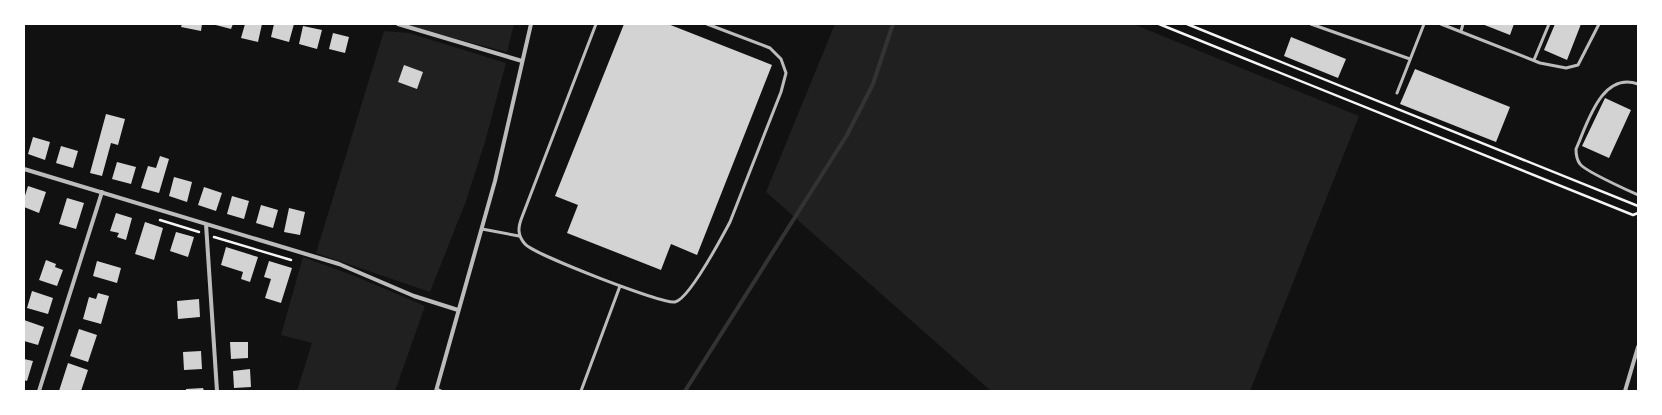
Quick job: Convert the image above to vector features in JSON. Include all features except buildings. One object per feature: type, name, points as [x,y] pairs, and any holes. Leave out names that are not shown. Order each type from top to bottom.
[{"type":"street","points":[[398,24],[522,61]]},
{"type":"street","points":[[438,390],[458,310],[482,230],[531,24]]},
{"type":"street","points":[[24,169],[339,264],[414,296],[458,310]]},
{"type":"street","points":[[39,391],[102,192]]},
{"type":"street","points":[[206,224],[217,391]]},
{"type":"street","points":[[1625,391],[1638,347]]},
{"type":"lane","points":[[596,24],[522,216],[519,226],[519,236],[526,246],[542,254],[620,286],[666,302],[676,302],[685,296],[719,243],[730,222],[781,92],[786,73],[781,59],[770,48],[707,24]]},
{"type":"lane","points":[[1311,24],[1410,59]]},
{"type":"lane","points":[[1397,93],[1424,24]]},
{"type":"lane","points":[[1441,24],[1534,60],[1566,68],[1578,65],[1599,24]]},
{"type":"lane","points":[[1461,31],[1464,24]]},
{"type":"lane","points":[[1534,60],[1549,24]]},
{"type":"lane","points":[[1638,84],[1633,82],[1617,84],[1605,92],[1595,107],[1576,149],[1576,156],[1580,164],[1588,171],[1638,195]]},
{"type":"lane","points":[[482,230],[519,236]]},
{"type":"lane","points":[[581,391],[620,286]]},
{"type":"path","points":[[1159,24],[1633,215],[1638,213]]},
{"type":"path","points":[[1187,24],[1638,206]]},
{"type":"shaded area","points":[[399,24],[514,24],[507,52]]},
{"type":"shaded area","points":[[835,24],[1133,24],[1359,116],[1250,391],[991,391],[766,192]]},
{"type":"shaded area","points":[[384,31],[409,33],[506,63],[485,142],[466,201],[430,292],[316,253]]},
{"type":"shaded area","points":[[303,257],[357,277],[425,306],[395,391],[297,391],[312,343],[281,335]]},
{"type":"waterway","points":[[685,391],[847,135],[873,84],[893,24]]}]
